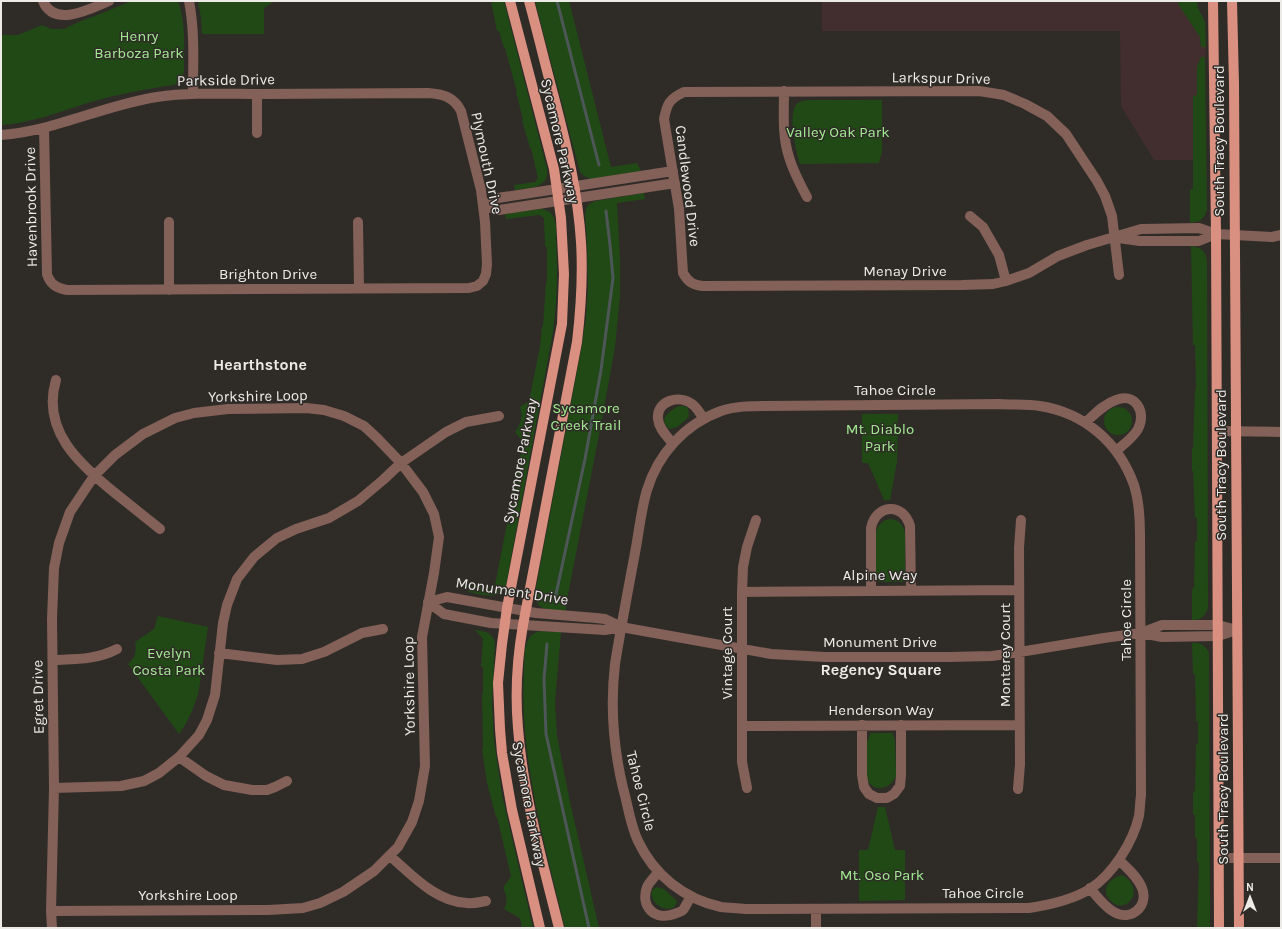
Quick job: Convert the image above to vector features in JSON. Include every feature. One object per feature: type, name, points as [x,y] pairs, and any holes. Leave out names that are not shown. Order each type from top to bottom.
[{"type":"main road","name":"Sycamore Parkway","points":[[510,1],[550,154],[557,189],[564,274],[562,324],[507,608],[498,683],[502,753],[512,810],[540,928]]},
{"type":"main road","name":"Sycamore Parkway","points":[[529,1],[568,150],[577,198],[581,242],[582,276],[577,342],[523,625],[516,684],[520,755],[558,928]]},
{"type":"main road","name":"South Tracy Boulevard","points":[[1213,1],[1216,234],[1219,928]]},
{"type":"main road","name":"South Tracy Boulevard","points":[[1232,1],[1234,84],[1239,928]]},
{"type":"street","points":[[43,1],[49,11],[57,15],[66,16],[109,1]]},
{"type":"street","points":[[189,1],[194,35],[193,94]]},
{"type":"street","points":[[784,91],[784,136],[788,157],[797,179],[807,197]]},
{"type":"street","name":"Larkspur Drive","points":[[674,97],[684,92],[784,91],[979,91],[1004,95],[1047,116],[1066,134],[1097,181],[1105,196],[1112,216],[1119,275]]},
{"type":"street","name":"Parkside Drive","points":[[1,135],[15,134],[44,128],[132,102],[158,97],[193,94],[428,93],[447,96],[455,101]]},
{"type":"street","points":[[257,94],[257,133]]},
{"type":"street","name":"Candlewood Drive","points":[[674,97],[666,108],[664,119],[675,183],[683,273],[688,280]]},
{"type":"street","name":"Plymouth Drive","points":[[455,101],[461,111],[484,206],[487,264],[486,274],[483,281]]},
{"type":"street","name":"Havenbrook Drive","points":[[44,128],[47,274],[53,285]]},
{"type":"street","points":[[484,206],[498,198],[673,171]]},
{"type":"street","points":[[484,206],[499,210],[675,183]]},
{"type":"street","points":[[970,216],[983,227],[999,255],[1006,282]]},
{"type":"street","points":[[169,222],[169,290]]},
{"type":"street","points":[[358,222],[359,288]]},
{"type":"street","name":"Menay Drive","points":[[688,280],[694,285],[703,286],[993,284],[1006,282],[1029,273],[1058,256],[1087,244],[1114,238],[1141,229],[1199,228],[1216,234],[1272,237],[1281,235]]},
{"type":"street","name":"Brighton Drive","points":[[53,285],[59,289],[67,290],[469,288],[477,286],[483,281]]},
{"type":"street","points":[[56,380],[53,389],[52,403],[56,426],[64,443],[94,476],[160,529]]},
{"type":"street","points":[[1086,422],[1102,408],[1117,399],[1127,398],[1134,402],[1141,409],[1141,418],[1138,429],[1132,437],[1116,451]]},
{"type":"street","points":[[673,444],[661,429],[658,419],[659,410],[665,403],[673,399],[684,400],[693,404],[704,419]]},
{"type":"street","name":"Tahoe Circle","points":[[1000,404],[1040,406],[1071,415],[1086,422],[1103,436],[1116,451],[1126,467],[1134,486],[1139,509],[1141,795],[1139,815],[1128,845],[1105,875],[1090,888],[1071,898],[1029,908],[745,909],[722,907],[706,903],[690,896],[673,885],[658,872],[638,840],[631,822],[614,740],[612,686],[621,627],[647,491],[654,471],[662,456],[673,444],[688,430],[704,419],[722,411],[738,407],[1000,404]]},
{"type":"street","name":"Yorkshire Loop","points":[[51,910],[268,910],[303,908],[320,903],[343,892],[374,872],[398,847],[412,822],[419,801],[425,766],[422,637],[439,537],[434,514],[423,492],[401,463],[364,426],[344,416],[324,410],[306,408],[228,409],[194,413],[175,418],[143,434],[115,455],[94,476]]},
{"type":"street","points":[[54,788],[121,786],[144,781],[159,773],[179,757],[199,735],[207,720],[215,695],[223,623],[227,605],[238,579],[254,557],[277,538],[296,529],[329,518],[358,501],[401,463],[446,432],[466,422],[499,416]]},
{"type":"street","points":[[1217,431],[1236,430],[1281,432]]},
{"type":"street","name":"Egret Drive","points":[[52,928],[51,910],[54,788],[52,619],[54,568],[59,543],[70,512],[94,476]]},
{"type":"street","points":[[871,590],[871,528],[873,520],[878,513],[885,509],[896,509],[908,518],[910,526],[911,590]]},
{"type":"street","name":"Vintage Court","points":[[747,788],[742,762],[742,592],[743,567],[756,520]]},
{"type":"street","name":"Monterey Court","points":[[1018,789],[1020,764],[1019,548],[1022,520]]},
{"type":"street","name":"Alpine Way","points":[[742,592],[1020,590]]},
{"type":"street","name":"Monument Drive","points":[[428,602],[447,597],[526,611],[605,619],[621,627],[742,650],[778,655],[825,657],[992,656],[1141,633],[1162,625],[1218,625],[1238,630]]},
{"type":"street","name":"Monument Drive","points":[[428,602],[444,614],[491,623],[605,630],[621,627]]},
{"type":"street","points":[[219,653],[277,660],[302,659],[324,652],[362,634],[383,629]]},
{"type":"street","name":"Monument Drive","points":[[1141,633],[1162,637],[1218,636],[1238,630]]},
{"type":"street","points":[[53,660],[90,658],[106,655],[116,649]]},
{"type":"street","points":[[862,725],[862,775],[864,787],[869,794],[877,798],[887,798],[894,794],[900,786],[900,725]]},
{"type":"street","name":"Henderson Way","points":[[742,726],[1020,725]]},
{"type":"street","points":[[179,757],[206,776],[224,785],[252,790],[267,790],[287,781]]},
{"type":"street","points":[[390,856],[424,886],[443,897],[456,902],[468,904],[486,901]]},
{"type":"street","points":[[1219,858],[1281,858]]},
{"type":"street","points":[[1090,888],[1114,912],[1121,915],[1129,915],[1138,911],[1143,903],[1144,895],[1142,887],[1132,872],[1118,860]]},
{"type":"street","points":[[658,872],[647,887],[645,897],[647,906],[652,912],[659,916],[668,916],[682,911],[690,896]]},
{"type":"street","points":[[816,909],[816,928]]},
{"type":"shaded area","points":[[822,1],[1178,1],[1200,37],[1201,47],[1206,47],[1205,57],[1201,57],[1197,67],[1197,96],[1193,96],[1193,160],[1154,160],[1121,106],[1120,31],[822,31]]},
{"type":"green space","name":"Henry Barboza Park","points":[[131,1],[178,1],[181,9],[184,45],[184,71],[180,81],[174,85],[140,90],[95,101],[33,120],[1,125],[1,35],[18,35],[42,25],[51,29],[64,29]]},
{"type":"green space","name":"Henry Barboza Park","points":[[198,1],[275,1],[264,8],[264,34],[202,34]]},
{"type":"green space","points":[[491,1],[504,1],[547,169],[545,180],[537,186],[515,190],[514,185],[535,182],[538,178],[531,148],[522,120],[517,92],[505,48],[499,31],[497,31]]},
{"type":"green space","points":[[535,1],[569,1],[611,167],[637,163],[641,171],[591,179],[584,176],[580,172]]},
{"type":"green space","points":[[1178,1],[1197,1],[1198,8],[1205,22],[1206,47],[1201,47],[1200,37],[1178,4]]},
{"type":"green space","points":[[1201,57],[1205,57],[1207,209],[1202,219],[1197,222],[1190,223],[1190,189],[1193,189],[1193,96],[1197,95],[1197,67]]},
{"type":"green space","name":"Valley Oak Park","points":[[882,100],[882,152],[879,163],[800,164],[795,143],[793,117],[796,105],[801,101]]},
{"type":"green space","name":"Sycamore Creek Trail","points":[[644,193],[645,199],[617,203],[620,296],[615,347],[566,610],[545,609],[538,604],[535,593],[586,317],[588,287],[585,213],[588,205],[595,201]]},
{"type":"green space","points":[[540,209],[546,210],[550,213],[556,224],[557,286],[553,332],[506,585],[500,594],[490,596],[468,592],[470,585],[488,589],[495,585],[512,491],[514,491],[523,442],[515,432],[521,420],[520,407],[529,401],[540,347],[547,282],[547,247],[545,246],[544,218],[539,215],[506,219],[505,214]]},
{"type":"green space","points":[[1191,246],[1198,247],[1204,252],[1207,262],[1208,607],[1203,617],[1192,620],[1192,589],[1194,588],[1197,518],[1195,518],[1192,471],[1196,389],[1195,345],[1193,345]]},
{"type":"green space","points":[[679,406],[688,408],[689,417],[677,427],[670,429],[666,426],[664,419],[668,413]]},
{"type":"green space","points":[[1118,407],[1128,411],[1132,421],[1128,431],[1118,435],[1108,431],[1104,421],[1108,411]]},
{"type":"green space","name":"Mt. Diablo Park","points":[[862,414],[898,414],[897,462],[890,500],[884,500],[868,463],[862,463]]},
{"type":"green space","points":[[890,519],[896,520],[900,523],[905,533],[905,573],[903,582],[879,582],[876,573],[876,532],[881,523]]},
{"type":"green space","name":"Evelyn Costa Park","points":[[158,616],[208,627],[199,690],[189,718],[179,734],[128,664],[135,654],[135,642],[154,629]]},
{"type":"green space","points":[[475,630],[490,634],[495,643],[492,704],[494,740],[502,795],[533,928],[522,928],[520,918],[504,909],[506,898],[503,888],[511,876],[487,783],[482,749],[483,667],[481,667],[483,639]]},
{"type":"green space","points":[[541,631],[561,632],[555,702],[557,736],[570,802],[599,928],[565,928],[535,801],[525,736],[524,671],[525,653],[528,641],[535,633]]},
{"type":"green space","points":[[1192,643],[1202,645],[1209,653],[1210,928],[1197,928],[1199,862],[1197,862],[1197,838],[1195,838],[1195,815],[1193,815],[1193,792],[1195,791],[1198,721],[1196,721],[1195,674],[1193,674]]},
{"type":"green space","points":[[870,733],[893,733],[895,740],[896,775],[894,780],[886,787],[877,788],[873,786],[867,777],[866,749]]},
{"type":"green space","name":"Mt. Oso Park","points":[[878,807],[885,807],[895,850],[905,850],[905,900],[859,901],[859,850],[868,850]]},
{"type":"green space","points":[[1122,875],[1129,880],[1133,886],[1134,892],[1130,902],[1120,905],[1115,904],[1110,900],[1107,896],[1106,888],[1110,881]]},
{"type":"green space","points":[[657,887],[664,889],[676,900],[677,902],[674,907],[666,909],[655,902],[653,899],[652,890]]},
{"type":"waterway","points":[[557,1],[599,165]]},
{"type":"waterway","points":[[555,599],[585,459],[601,370],[613,278],[606,211]]},
{"type":"waterway","points":[[547,644],[544,679],[546,734],[589,928]]},
{"type":"district","name":"Hearthstone","points":[[260,364]]},
{"type":"district","name":"Regency Square","points":[[881,669]]}]
